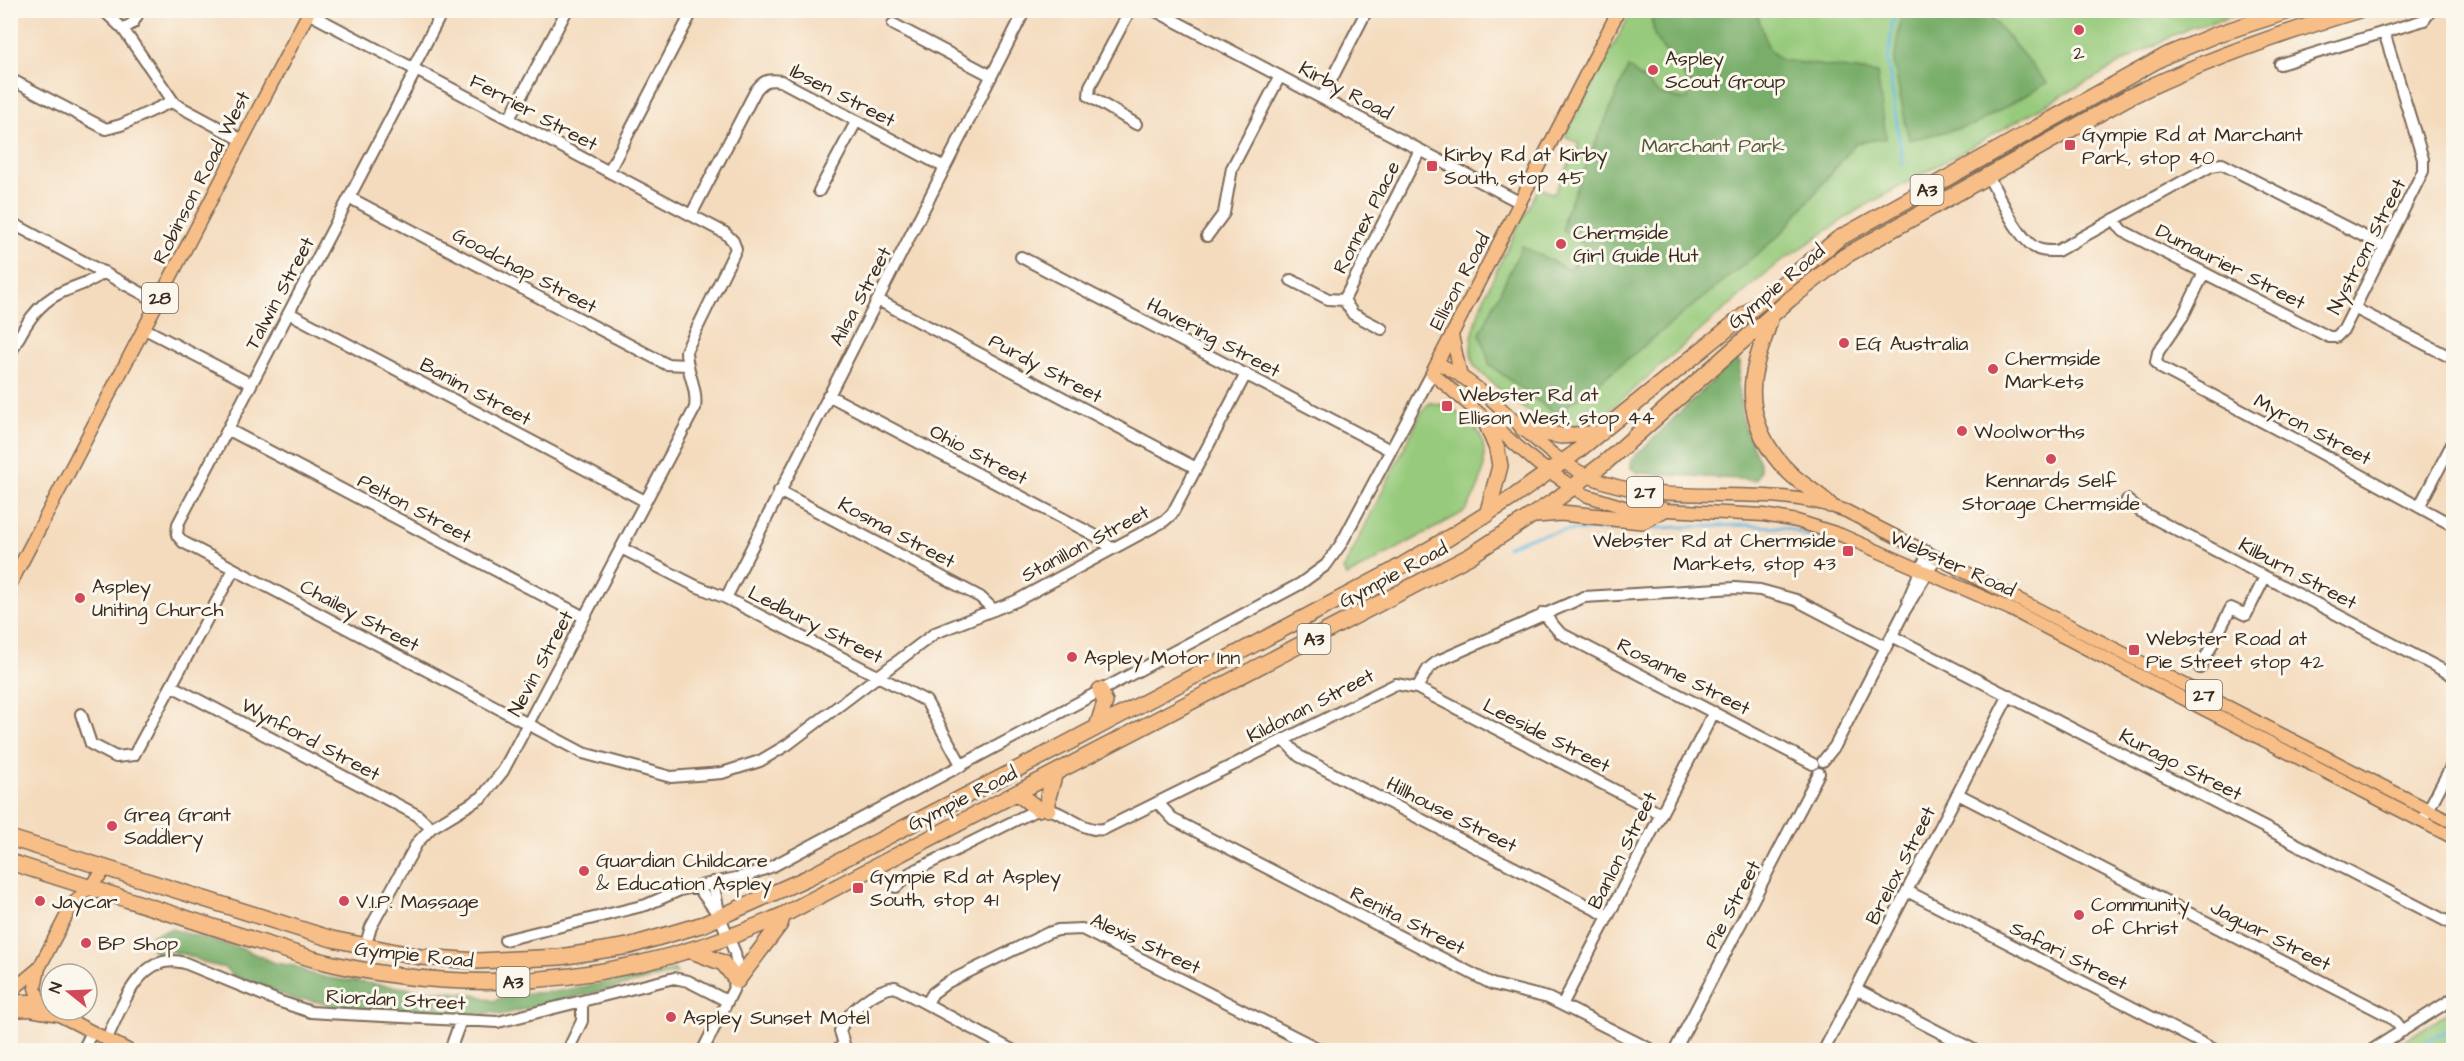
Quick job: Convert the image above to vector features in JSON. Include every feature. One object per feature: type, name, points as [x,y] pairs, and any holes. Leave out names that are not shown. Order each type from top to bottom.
[{"type":"highway","name":"Gympie Road","points":[[10,838],[300,930],[365,947],[421,957],[478,961],[534,959],[628,946],[720,917],[807,878],[1389,573],[1486,515],[1564,462],[1838,239],[2167,55],[2206,38],[2292,10]]},
{"type":"highway","name":"Gympie Road","points":[[10,862],[293,954],[362,971],[426,980],[485,982],[587,975],[692,951],[783,915],[1470,556],[1587,476],[1638,435],[1771,316],[1845,256],[2127,98],[2195,65],[2359,10]]},
{"type":"highway","points":[[1771,316],[1754,371],[1752,398],[1758,425],[1769,450],[1780,463],[1830,504]]},
{"type":"highway","points":[[1485,420],[1497,449],[1500,466],[1486,515]]},
{"type":"highway","points":[[1523,429],[1561,436],[1601,433]]},
{"type":"highway","points":[[1533,515],[1561,513],[1642,521],[1663,510]]},
{"type":"highway","points":[[1097,727],[1105,702],[1100,690]]},
{"type":"highway","points":[[1017,793],[1043,809],[1055,773]]},
{"type":"highway","points":[[692,951],[723,963],[736,981],[780,924],[783,915]]},
{"type":"highway","points":[[293,954],[300,930]]},
{"type":"main road","name":"Ellison Road","points":[[1435,368],[1619,10]]},
{"type":"main road","name":"Robinson Road West","points":[[10,585],[309,12]]},
{"type":"main road","points":[[1452,335],[1461,377]]},
{"type":"main road","name":"Webster Road","points":[[1435,368],[1461,377],[1564,462],[1587,476],[1646,492],[1782,497],[1830,504],[2454,823]]},
{"type":"main road","name":"Webster Road","points":[[1435,368],[1485,420],[1572,488],[1614,505],[1663,510],[1756,514],[1797,521],[1840,535],[2040,624],[2454,838]]},
{"type":"main road","points":[[42,962],[72,905],[106,869]]},
{"type":"main road","points":[[10,992],[39,968]]},
{"type":"main road","points":[[39,968],[35,988],[39,993]]},
{"type":"main road","points":[[10,1001],[39,1007]]},
{"type":"main road","points":[[10,1011],[39,1010]]},
{"type":"main road","points":[[74,1022],[128,1050]]},
{"type":"street","points":[[103,10],[123,29],[178,107],[242,140]]},
{"type":"street","points":[[123,29],[133,23],[140,10]]},
{"type":"street","name":"Talwin Street","points":[[177,535],[178,524],[350,198],[443,10]]},
{"type":"street","points":[[509,119],[567,10]]},
{"type":"street","points":[[609,171],[693,10]]},
{"type":"street","name":"Ailsa Street","points":[[726,598],[828,394],[922,217],[944,167],[1025,10]]},
{"type":"street","points":[[1130,10],[1090,86],[1089,96],[1136,124]]},
{"type":"street","name":"Kirby Road","points":[[1154,10],[1521,203]]},
{"type":"street","points":[[1322,98],[1367,10]]},
{"type":"street","points":[[2280,64],[2424,20],[2431,10]]},
{"type":"street","name":"Ferrier Street","points":[[309,12],[725,233],[733,241],[736,249],[690,339],[686,351],[686,365]]},
{"type":"street","points":[[893,24],[990,75]]},
{"type":"street","name":"Nystrom Street","points":[[2336,337],[2344,329],[2423,171],[2423,159],[2384,32]]},
{"type":"street","points":[[1207,236],[1224,213],[1232,168],[1280,76]]},
{"type":"street","points":[[10,79],[106,129],[121,126],[173,101]]},
{"type":"street","name":"Ibsen Street","points":[[692,215],[762,82],[771,79],[781,81],[944,167]]},
{"type":"street","points":[[819,191],[856,122]]},
{"type":"street","name":"Ronnex Place","points":[[1344,300],[1420,150]]},
{"type":"street","points":[[1988,176],[2023,236],[2034,247],[2045,251],[2057,251],[2211,166],[2222,164],[2385,247]]},
{"type":"street","name":"Goodchap Street","points":[[350,198],[666,364],[686,365]]},
{"type":"street","name":"Dumaurier Street","points":[[2114,219],[2123,231],[2329,337],[2336,337]]},
{"type":"street","points":[[10,222],[158,302]]},
{"type":"street","name":"Havering Street","points":[[1021,257],[1390,450]]},
{"type":"street","points":[[10,354],[30,319],[45,303],[64,291],[94,280],[104,272]]},
{"type":"street","name":"Myron Street","points":[[2204,273],[2183,316],[2158,352],[2156,362],[2161,368],[2454,526]]},
{"type":"street","name":"Ronnex Place","points":[[1291,280],[1328,299],[1344,300]]},
{"type":"street","name":"Purdy Street","points":[[878,300],[1196,468]]},
{"type":"street","name":"Ronnex Place","points":[[1344,300],[1353,314],[1382,329]]},
{"type":"street","points":[[2354,308],[2454,359]]},
{"type":"street","name":"Banim Street","points":[[289,313],[645,501]]},
{"type":"street","points":[[145,329],[251,384]]},
{"type":"street","name":"Nevin Street","points":[[365,947],[371,928],[406,860],[431,828],[482,797],[493,784],[528,724],[695,408],[696,395],[686,365]]},
{"type":"street","name":"Ellison Road","points":[[1326,565],[1341,544],[1435,368]]},
{"type":"street","name":"Stanillon Street","points":[[877,676],[935,633],[994,610],[1164,521],[1172,514],[1246,374]]},
{"type":"street","name":"Ohio Street","points":[[828,394],[1086,531],[1111,548]]},
{"type":"street","name":"Pelton Street","points":[[229,430],[585,617]]},
{"type":"street","points":[[2419,507],[2454,440]]},
{"type":"street","name":"Kosma Street","points":[[779,491],[980,597],[994,610]]},
{"type":"street","name":"Kilburn Street","points":[[2127,500],[2140,511],[2454,676]]},
{"type":"street","name":"Chailey Street","points":[[177,535],[183,542],[583,753],[671,777],[722,773],[760,761],[787,746],[877,676]]},
{"type":"street","name":"Ledbury Street","points":[[621,548],[696,586],[726,598],[930,705],[962,766]]},
{"type":"street","name":"Pie Street","points":[[1674,1050],[1819,766],[1835,746],[1933,555]]},
{"type":"street","name":"Gympie Road","points":[[505,940],[654,903],[669,895],[697,886],[753,874],[789,859],[1300,584],[1326,565]]},
{"type":"street","points":[[81,714],[90,744],[116,757],[134,755],[234,569]]},
{"type":"street","points":[[2220,602],[2246,615],[2265,577]]},
{"type":"street","points":[[1417,688],[1425,672],[1433,664],[1575,600],[1593,595],[1746,588],[1796,600],[1886,647]]},
{"type":"street","points":[[2200,668],[2231,608]]},
{"type":"street","name":"Rosanne Street","points":[[1543,614],[1560,633],[1819,766]]},
{"type":"street","name":"Kurago Street","points":[[1892,636],[2454,925]]},
{"type":"street","name":"Kildonan Street","points":[[1043,809],[1100,830],[1390,685],[1401,684],[1417,688]]},
{"type":"street","name":"Wynford Street","points":[[172,686],[417,815],[431,828]]},
{"type":"street","name":"Leeside Street","points":[[1417,688],[1661,813]]},
{"type":"street","name":"Brelox Street","points":[[1824,1050],[2008,695]]},
{"type":"street","name":"Banlon Street","points":[[1562,1005],[1714,712]]},
{"type":"street","name":"Hillhouse Street","points":[[1283,739],[1299,756],[1608,915]]},
{"type":"street","points":[[2422,822],[2454,761]]},
{"type":"street","name":"Jaguar Street","points":[[1958,794],[2387,1015],[2403,1031]]},
{"type":"street","name":"Renita Street","points":[[1158,803],[1174,820],[1492,984],[1562,1005],[1652,1050]]},
{"type":"street","points":[[896,887],[919,868],[1043,809]]},
{"type":"street","points":[[713,882],[720,917]]},
{"type":"street","points":[[697,886],[720,917],[737,962],[736,981],[704,1050]]},
{"type":"street","name":"Safari Street","points":[[1907,891],[2215,1050]]},
{"type":"street","name":"Alexis Street","points":[[927,1003],[933,993],[948,982],[1048,933],[1058,930],[1083,929],[1321,1050]]},
{"type":"street","name":"Riordan Street","points":[[106,1040],[139,977],[148,967],[166,959],[185,963],[311,1012],[461,1020],[511,1020],[675,978],[688,981],[727,1001]]},
{"type":"street","points":[[844,1048],[840,1031],[846,1019],[882,991],[899,988],[1012,1050]]},
{"type":"street","points":[[1856,989],[1974,1050]]},
{"type":"street","points":[[2372,1050],[2454,998]]},
{"type":"street","points":[[568,1050],[582,1021],[582,1001]]},
{"type":"street","points":[[450,1050],[461,1020]]},
{"type":"street","points":[[82,1050],[92,1032]]},
{"type":"green space","name":"Marchant Park","points":[[1632,11],[2256,11],[2189,28],[2139,53],[1856,211],[1772,268],[1604,415],[1586,424],[1567,426],[1538,417],[1510,398],[1475,367],[1471,351],[1474,330],[1493,278],[1539,187],[1554,194],[1579,144],[1565,136]]},
{"type":"green space","points":[[1650,11],[1756,11],[1769,50],[1782,60],[1877,73],[1886,138],[1856,143],[1780,235],[1592,388],[1555,414],[1490,365],[1480,334],[1522,246],[1569,270],[1587,247],[1563,231],[1564,217],[1628,67],[1661,95],[1687,100],[1691,85],[1655,38]]},
{"type":"green space","points":[[1902,11],[1986,11],[2047,83],[1974,125],[1909,140],[1894,64]]},
{"type":"green space","points":[[1737,360],[1740,363],[1738,385],[1743,424],[1760,463],[1760,472],[1756,480],[1638,473],[1631,468],[1631,460],[1732,362]]},
{"type":"green space","points":[[1430,403],[1440,404],[1456,412],[1469,421],[1478,432],[1483,445],[1483,472],[1472,500],[1464,512],[1347,576],[1343,570],[1424,408]]},
{"type":"green space","points":[[171,929],[243,949],[275,963],[295,966],[308,973],[328,978],[475,994],[493,1001],[511,994],[554,992],[674,969],[677,973],[500,1015],[492,1012],[482,1015],[348,1009],[304,999],[299,1001],[234,976],[225,968],[208,964],[188,955],[168,951],[157,955],[149,945],[152,935]]},
{"type":"green space","points":[[2453,1009],[2453,1050],[2390,1050]]},
{"type":"waterway","points":[[1894,10],[1888,63],[1903,165]]},
{"type":"waterway","points":[[1507,547],[1531,537],[1562,531],[1746,525],[1786,528],[1833,544]]},
{"type":"waterway","points":[[2414,1050],[2454,1025]]},
{"type":"place","name":"2","points":[[2079,30]]},
{"type":"place","name":"Aspley Scout Group","points":[[1653,70]]},
{"type":"place","name":"Gympie Rd at Marchant Park, stop 40","points":[[2070,145]]},
{"type":"place","name":"Kirby Rd at Kirby South, stop 45","points":[[1432,166]]},
{"type":"place","name":"Chermside Girl Guide Hut","points":[[1561,244]]},
{"type":"place","name":"EG Australia","points":[[1844,343]]},
{"type":"place","name":"Chermside Markets","points":[[1993,369]]},
{"type":"place","name":"Webster Rd at Ellison West, stop 44","points":[[1447,406]]},
{"type":"place","name":"Woolworths","points":[[1962,431]]},
{"type":"place","name":"Kennards Self Storage Chermside","points":[[2051,459]]},
{"type":"place","name":"Webster Rd at Chermside Markets, stop 43","points":[[1848,551]]},
{"type":"place","name":"Aspley Uniting Church","points":[[80,598]]},
{"type":"place","name":"Webster Road at Pie Street stop 42","points":[[2134,650]]},
{"type":"place","name":"Aspley Motor Inn","points":[[1072,657]]},
{"type":"place","name":"Greg Grant Saddlery","points":[[112,826]]},
{"type":"place","name":"Guardian Childcare & Education Aspley","points":[[584,871]]},
{"type":"place","name":"Gympie Rd at Aspley South, stop 41","points":[[858,888]]},
{"type":"place","name":"Jaycar","points":[[40,901]]},
{"type":"place","name":"V.I.P. Massage","points":[[344,901]]},
{"type":"place","name":"Community of Christ","points":[[2079,915]]},
{"type":"place","name":"BP Shop","points":[[86,943]]},
{"type":"place","name":"Aspley Sunset Motel","points":[[671,1017]]}]
